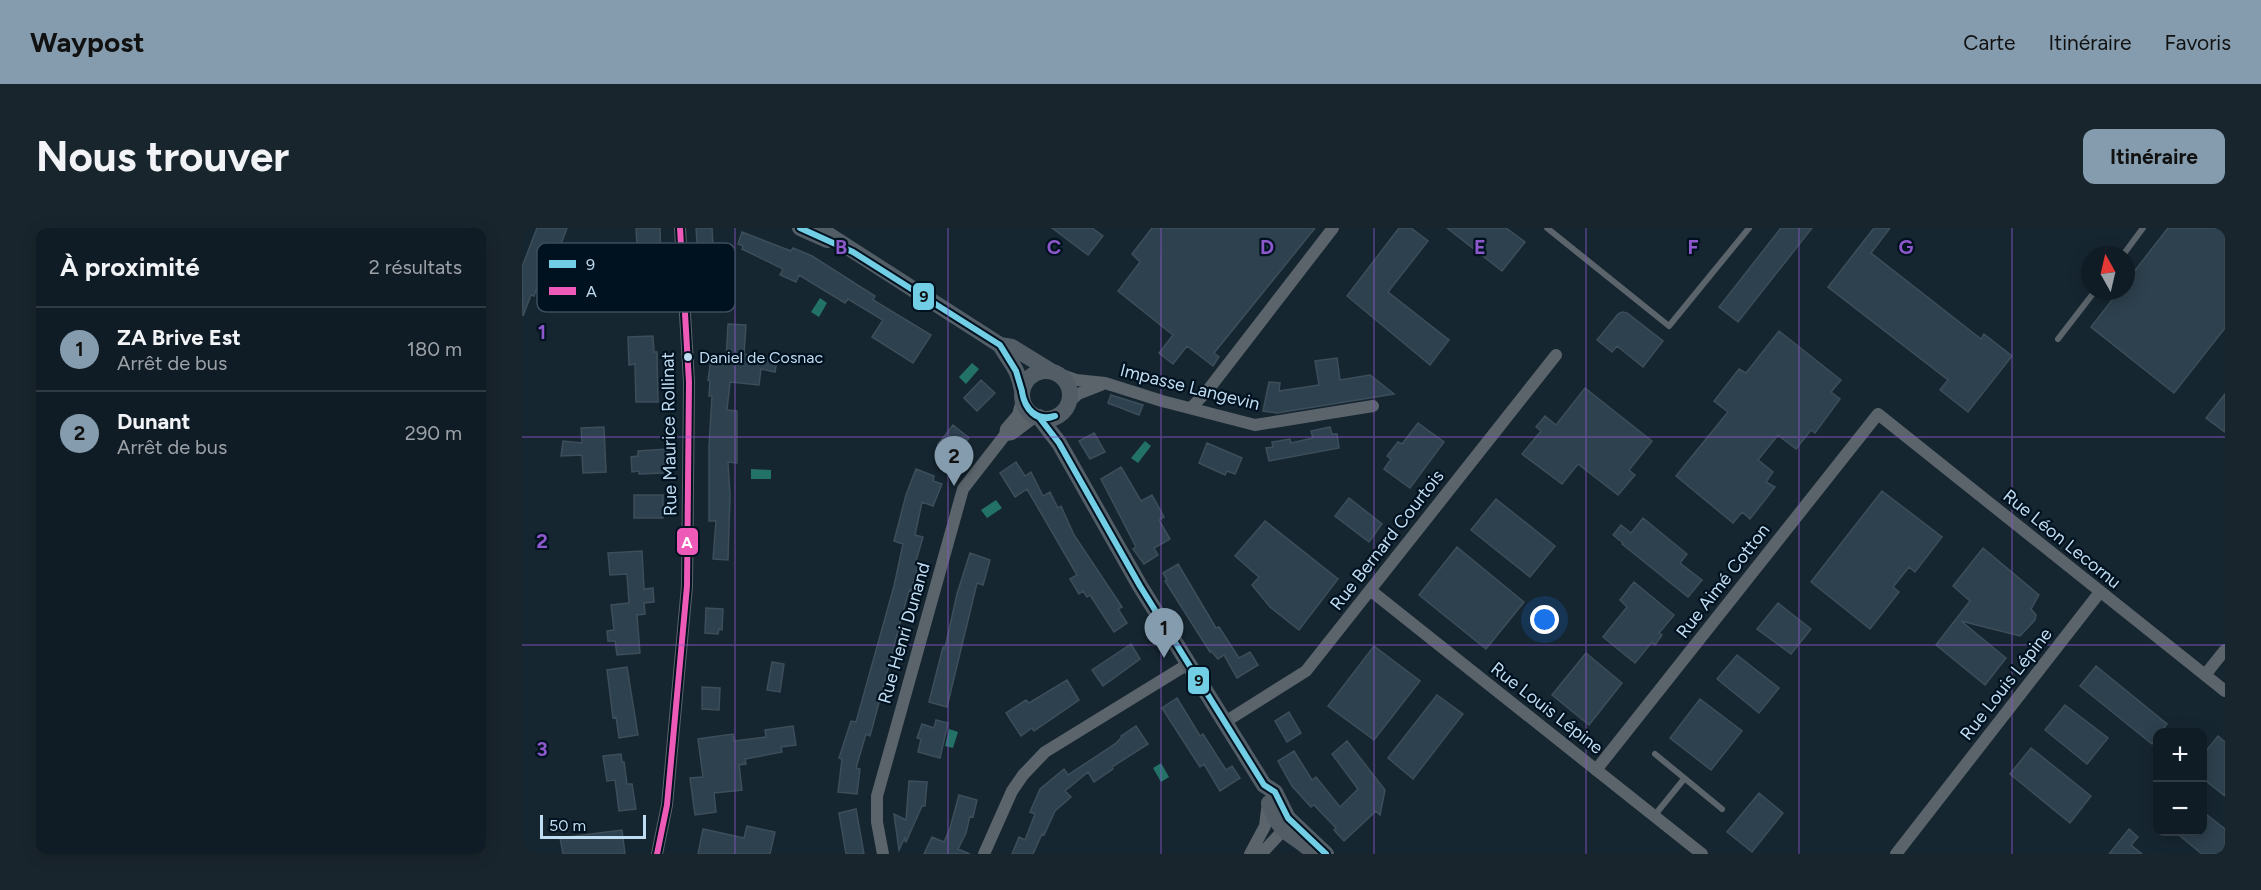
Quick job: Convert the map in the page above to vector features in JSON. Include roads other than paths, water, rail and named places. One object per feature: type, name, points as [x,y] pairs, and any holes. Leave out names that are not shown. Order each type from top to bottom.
[{"type":"street","name":"Rue Maurice Rollinat","points":[[680,228],[681,243]]},
{"type":"street","points":[[800,228],[853,252]]},
{"type":"street","points":[[1191,408],[1208,390],[1333,228]]},
{"type":"street","points":[[825,230],[853,252],[1000,345],[1015,366],[1026,407],[1059,443],[1140,586],[1225,722],[1266,793],[1264,826],[1250,854]]},
{"type":"street","name":"Rue Maurice Rollinat","points":[[657,854],[667,805],[687,586],[689,382],[685,312]]},
{"type":"street","points":[[1000,345],[1012,346],[1055,373],[1069,387],[1067,405],[1060,427],[1059,443]]},
{"type":"street","name":"Rue Bernard Courtois","points":[[1225,722],[1306,671],[1556,355]]},
{"type":"street","points":[[1022,395],[1030,376],[1043,371],[1055,373]]},
{"type":"street","name":"Impasse Langevin","points":[[1055,373],[1076,380],[1105,383],[1255,425],[1373,406]]},
{"type":"street","name":"Impasse Langevin","points":[[1067,405],[1084,391],[1105,383]]},
{"type":"street","name":"Rue Henri Dunand","points":[[883,854],[877,822],[877,796],[963,489],[1018,415],[1022,395]]},
{"type":"street","points":[[1037,417],[1052,418],[1067,405]]},
{"type":"street","name":"Rue Léon Lecornu","points":[[1878,414],[2225,691]]},
{"type":"street","name":"Rue Aimé Cotton","points":[[1596,770],[1878,414]]},
{"type":"street","name":"Rue Henri Dunand","points":[[1005,435],[1012,434],[1037,417]]},
{"type":"street","name":"Rue Louis Lépine","points":[[1370,591],[1702,854]]},
{"type":"street","name":"Rue Louis Lépine","points":[[1896,854],[2100,592]]},
{"type":"street","points":[[2205,675],[2225,650]]},
{"type":"street","points":[[984,854],[1012,791],[1023,775],[1045,752],[1188,664]]},
{"type":"street","points":[[1266,793],[1275,792],[1288,826],[1315,854]]},
{"type":"street","points":[[1261,854],[1288,826]]},
{"type":"street","points":[[1288,826],[1326,854]]},
{"type":"lane","points":[[1547,228],[1669,326],[1749,228]]},
{"type":"lane","points":[[2130,246],[2144,228]]},
{"type":"lane","points":[[2058,339],[2088,300]]},
{"type":"lane","points":[[1655,754],[1722,809]]},
{"type":"lane","points":[[1654,816],[1684,778]]},
{"type":"place","name":"Daniel de Cosnac","points":[[688,357]]},
{"type":"place","name":"Dunant","points":[[954,486]]},
{"type":"place","name":"ZA Brive Est","points":[[1164,658]]}]
